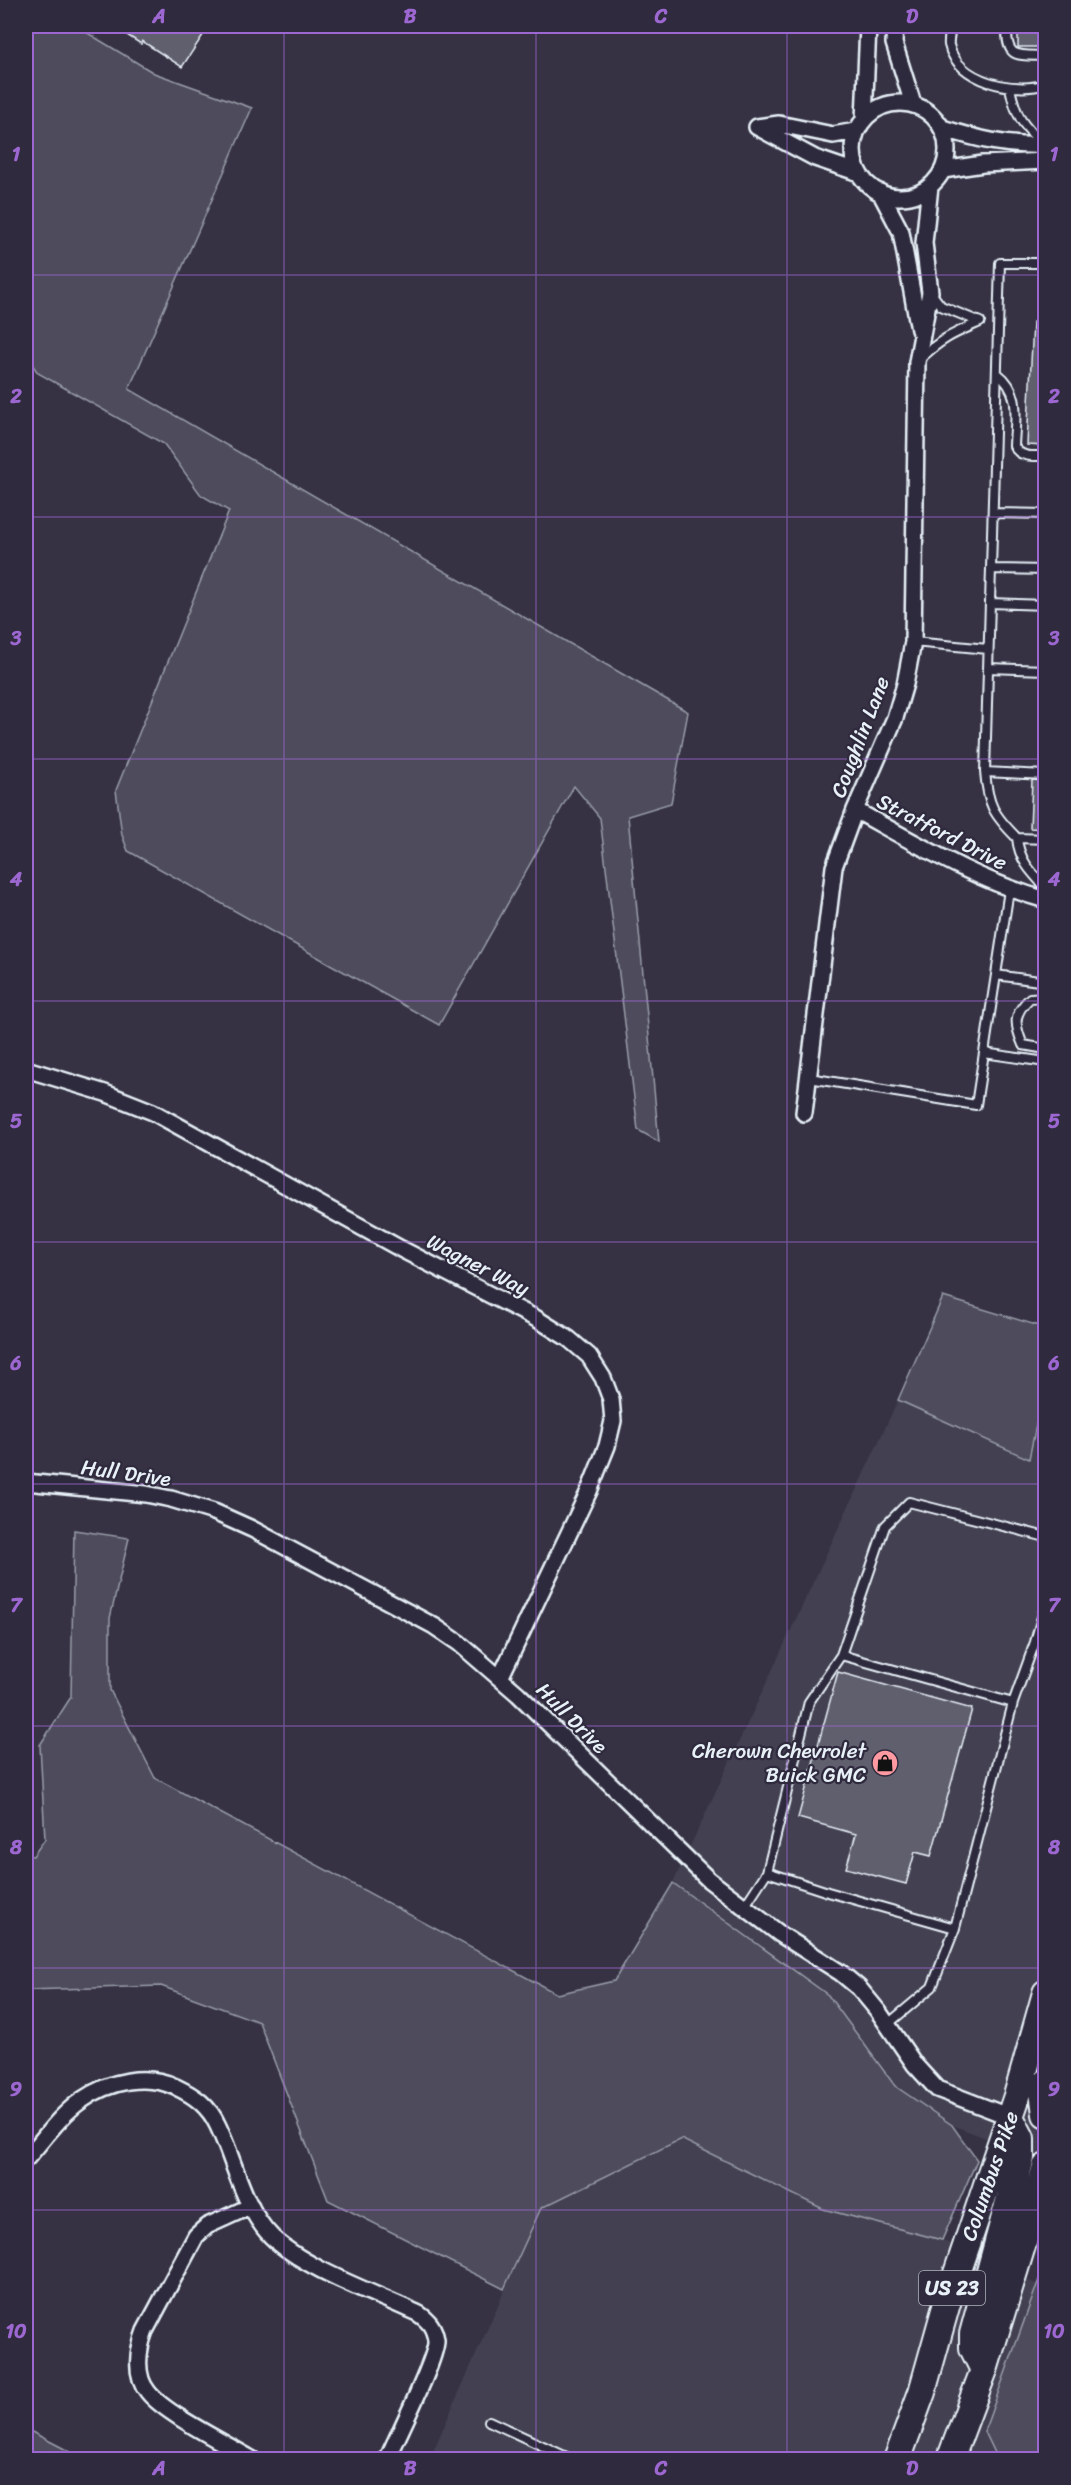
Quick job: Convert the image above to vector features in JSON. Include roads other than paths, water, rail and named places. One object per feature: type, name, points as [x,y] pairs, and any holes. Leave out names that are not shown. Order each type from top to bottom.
[{"type":"highway","name":"Columbus Pike","points":[[897,2460],[922,2392],[951,2292],[1010,2117],[1046,1993]]},
{"type":"highway","points":[[1046,2084],[1043,2091],[1046,2114]]},
{"type":"highway","points":[[984,2370],[973,2348],[973,2334],[1021,2158],[1021,2138],[1010,2117]]},
{"type":"highway","name":"US 23","points":[[950,2460],[984,2370],[1046,2167]]},
{"type":"street","points":[[859,173],[815,158],[757,127],[778,124],[833,135],[860,125],[881,106],[902,102],[913,104],[935,117],[947,142],[947,156],[943,170],[930,186],[906,197],[880,192],[867,184],[853,159],[853,145],[860,125],[868,26]]},
{"type":"street","points":[[895,26],[894,43],[913,104]]},
{"type":"street","points":[[942,128],[989,142],[1022,146],[1044,145]]},
{"type":"street","points":[[943,170],[983,164],[1046,161]]},
{"type":"street","name":"Coughlin Lane","points":[[804,1113],[834,867],[855,810],[895,718],[905,684],[913,642],[917,362],[930,292],[924,243],[930,186]]},
{"type":"street","name":"Coughlin Lane","points":[[880,192],[903,240],[920,336]]},
{"type":"street","name":"Stratford Drive","points":[[855,810],[956,866],[1009,890],[1046,900]]},
{"type":"street","name":"Wagner Way","points":[[26,1069],[153,1112],[401,1249],[537,1319],[569,1339],[589,1356],[603,1378],[611,1399],[613,1421],[607,1446],[590,1491],[500,1678]]},
{"type":"street","name":"Hull Drive","points":[[26,1482],[146,1494],[214,1512],[271,1539],[434,1626],[459,1643],[500,1678],[684,1856],[744,1907],[859,1988],[888,2024],[915,2065],[937,2089],[1010,2117]]},
{"type":"street","points":[[26,2159],[82,2100],[127,2081],[145,2078],[163,2081],[197,2097],[218,2124],[251,2206],[270,2234],[287,2250],[308,2263],[419,2314],[430,2322],[436,2342],[430,2362],[387,2460]]},
{"type":"street","points":[[251,2206],[207,2226],[196,2236],[145,2331],[139,2347],[138,2361],[147,2391],[164,2407],[253,2460]]},
{"type":"lane","points":[[951,26],[949,45],[962,67],[980,78],[1010,88],[1031,89],[1046,84]]},
{"type":"lane","points":[[1007,26],[1009,50],[1017,56],[1046,56]]},
{"type":"lane","points":[[1010,88],[1015,112],[1026,129],[1044,145]]},
{"type":"lane","points":[[1046,264],[1000,263],[985,772],[988,800],[1002,823],[1017,838],[1018,851],[1026,866],[1046,888]]},
{"type":"lane","points":[[917,362],[950,334],[980,322],[941,306],[930,292]]},
{"type":"lane","points":[[997,373],[1008,381],[1015,397],[1014,446],[1017,452],[1023,455],[1046,456]]},
{"type":"lane","points":[[993,513],[1046,514]]},
{"type":"lane","points":[[991,569],[1046,570]]},
{"type":"lane","points":[[990,603],[1046,605]]},
{"type":"lane","points":[[913,642],[988,649]]},
{"type":"lane","points":[[988,668],[1046,670]]},
{"type":"lane","points":[[985,772],[1046,775]]},
{"type":"lane","points":[[1017,838],[1046,839]]},
{"type":"lane","points":[[808,1078],[976,1105],[1009,890]]},
{"type":"lane","points":[[996,975],[1046,982]]},
{"type":"lane","points":[[1046,997],[1030,998],[1019,1008],[1015,1028],[1023,1045],[1046,1049]]},
{"type":"lane","points":[[984,1053],[1046,1062]]},
{"type":"lane","points":[[744,1907],[767,1872],[809,1702],[841,1655],[885,1526],[909,1502],[1046,1537]]},
{"type":"lane","points":[[888,2024],[932,1987],[955,1928],[1013,1703],[1046,1603]]},
{"type":"lane","points":[[841,1655],[1013,1703]]},
{"type":"lane","points":[[767,1872],[955,1928]]},
{"type":"lane","points":[[489,2421],[573,2460]]},
{"type":"place","name":"Cherown Chevrolet Buick GMC","points":[[885,1763]]}]
